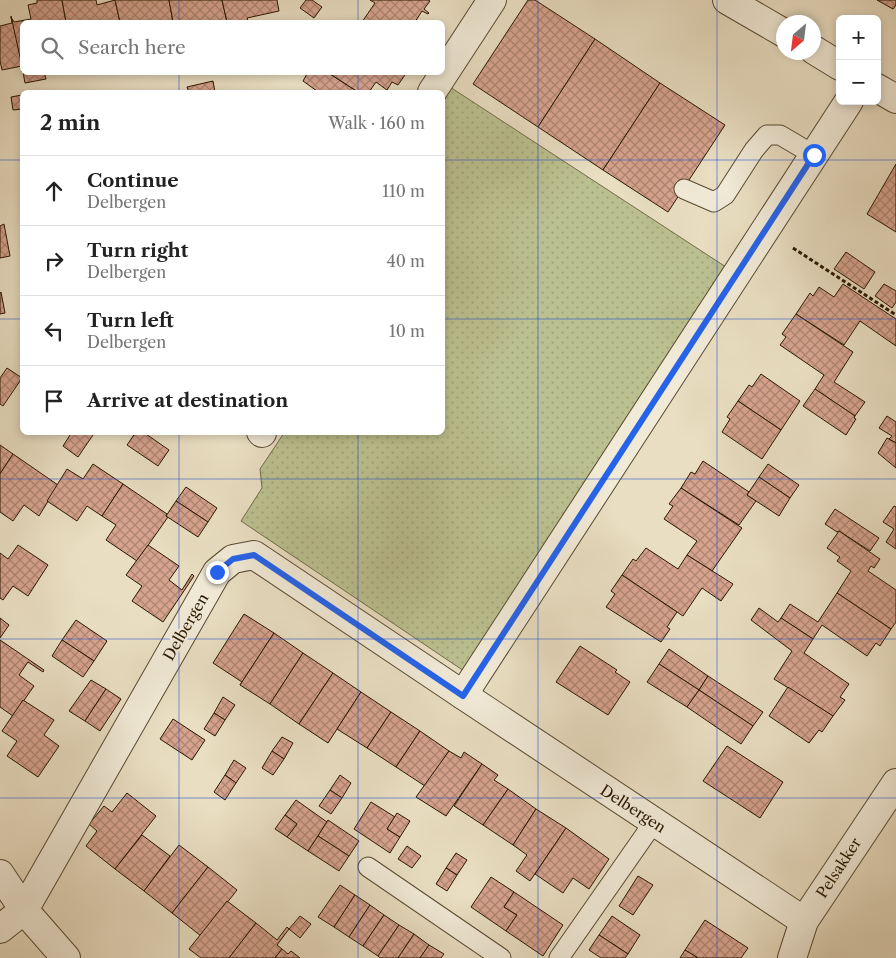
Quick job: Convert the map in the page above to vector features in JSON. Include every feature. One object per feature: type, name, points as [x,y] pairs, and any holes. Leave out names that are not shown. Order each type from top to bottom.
[{"type":"street","points":[[445,72],[492,0]]},
{"type":"street","points":[[727,0],[776,28]]},
{"type":"street","points":[[821,54],[836,64]]},
{"type":"street","points":[[433,90],[443,75]]},
{"type":"street","points":[[881,90],[896,99]]},
{"type":"street","points":[[463,696],[846,105]]},
{"type":"street","name":"Delbergen","points":[[24,910],[217,572],[233,559],[254,555],[463,696],[804,921]]},
{"type":"street","name":"Pelsakker","points":[[792,958],[804,921],[896,783]]},
{"type":"street","points":[[0,874],[24,910],[66,958]]},
{"type":"street","points":[[0,929],[24,910]]},
{"type":"lane","points":[[684,188],[714,202],[725,194],[754,150],[767,135],[780,135],[814,155]]},
{"type":"lane","points":[[559,958],[654,822]]},
{"type":"lane","points":[[368,867],[501,958]]},
{"type":"path","points":[[766,230],[896,315]]},
{"type":"green space","points":[[450,87],[729,269],[464,671],[241,521],[262,488],[260,469],[283,435],[445,435],[445,94]]},
{"type":"building","points":[[37,0],[62,0],[66,20],[25,20],[31,19],[28,5],[37,3]]},
{"type":"building","points":[[62,0],[96,0],[97,5],[115,0],[120,20],[66,20]]},
{"type":"building","points":[[115,0],[169,0],[173,20],[120,20]]},
{"type":"building","points":[[169,0],[222,0],[227,20],[173,20]]},
{"type":"building","points":[[222,0],[277,0],[279,11],[247,18],[248,20],[227,20]]},
{"type":"building","points":[[306,0],[312,0],[322,7],[314,18],[300,8]]},
{"type":"building","points":[[370,0],[430,1],[424,9],[429,13],[422,11],[416,20],[363,20],[375,3]]},
{"type":"building","points":[[528,0],[535,0],[595,39],[538,127],[473,84]]},
{"type":"building","points":[[877,0],[896,0],[896,5],[893,9]]},
{"type":"building","points":[[11,16],[20,57],[20,66],[2,70],[0,61],[0,26],[12,23]]},
{"type":"building","points":[[11,17],[14,22],[20,21],[20,62]]},
{"type":"building","points":[[595,39],[660,83],[603,170],[538,127]]},
{"type":"building","points":[[24,75],[45,75],[46,79],[25,83]]},
{"type":"building","points":[[306,75],[332,75],[355,90],[316,90],[303,81]]},
{"type":"building","points":[[332,75],[405,75],[398,85],[392,82],[387,90],[376,82],[370,90],[355,90]]},
{"type":"building","points":[[213,81],[215,90],[188,90],[187,87]]},
{"type":"building","points":[[660,83],[725,125],[668,212],[603,170]]},
{"type":"building","points":[[20,95],[20,109],[13,110],[11,97]]},
{"type":"building","points":[[896,164],[896,232],[867,214]]},
{"type":"building","points":[[4,224],[10,256],[0,258],[0,226]]},
{"type":"building","points":[[846,252],[875,272],[864,289],[834,269]]},
{"type":"building","points":[[843,284],[896,319],[896,346],[860,321],[844,345],[796,314],[810,293],[813,296],[819,287],[834,297]]},
{"type":"building","points":[[884,284],[896,291],[896,302],[892,308],[875,296]]},
{"type":"building","points":[[0,293],[5,313],[0,314]]},
{"type":"building","points":[[796,314],[853,352],[834,382],[865,402],[855,416],[815,389],[824,375],[780,345],[786,337],[782,334]]},
{"type":"building","points":[[7,368],[20,377],[20,381],[3,406],[0,404],[0,378]]},
{"type":"building","points":[[761,374],[800,401],[781,430],[738,401],[749,385],[752,387]]},
{"type":"building","points":[[815,389],[855,416],[854,418],[856,419],[846,435],[803,406]]},
{"type":"building","points":[[738,401],[781,430],[762,459],[722,432],[730,419],[727,417]]},
{"type":"building","points":[[887,416],[896,422],[896,443],[889,439],[892,436],[879,428]]},
{"type":"building","points":[[70,435],[93,435],[78,457],[63,446]]},
{"type":"building","points":[[134,435],[147,435],[169,450],[158,466],[127,445]]},
{"type":"building","points":[[887,438],[896,443],[896,468],[878,453]]},
{"type":"building","points":[[0,445],[13,454],[0,474]]},
{"type":"building","points":[[13,454],[58,485],[39,516],[24,505],[13,521],[0,512],[0,474]]},
{"type":"building","points":[[703,461],[749,492],[747,495],[756,501],[739,525],[681,488],[691,472],[695,474]]},
{"type":"building","points":[[93,464],[123,484],[102,516],[87,506],[77,521],[47,501],[67,469],[83,479]]},
{"type":"building","points":[[768,464],[799,485],[790,498],[759,477]]},
{"type":"building","points":[[759,477],[790,498],[779,516],[747,495]]},
{"type":"building","points":[[123,484],[167,514],[166,516],[168,517],[137,561],[106,540],[116,525],[102,516]]},
{"type":"building","points":[[186,487],[217,508],[208,522],[176,501]]},
{"type":"building","points":[[681,488],[742,528],[712,571],[687,555],[697,541],[664,519],[673,506],[669,504]]},
{"type":"building","points":[[176,501],[208,522],[198,537],[166,516]]},
{"type":"building","points":[[894,506],[896,507],[896,549],[886,542],[894,529],[883,522]]},
{"type":"building","points":[[835,509],[879,538],[870,551],[825,524]]},
{"type":"building","points":[[839,531],[880,559],[874,568],[871,566],[868,571],[896,590],[896,622],[891,629],[837,593],[851,571],[837,561],[840,557],[827,548]]},
{"type":"building","points":[[18,545],[48,565],[28,596],[13,586],[3,600],[0,598],[0,553],[8,559]]},
{"type":"building","points":[[148,545],[179,566],[169,580],[182,590],[192,574],[194,576],[163,622],[132,601],[142,586],[126,575]]},
{"type":"building","points":[[646,548],[678,569],[687,555],[733,584],[721,601],[702,588],[683,616],[622,575],[633,559],[636,561]]},
{"type":"building","points":[[622,575],[677,612],[667,627],[670,629],[661,642],[606,607],[615,594],[611,591]]},
{"type":"building","points":[[837,593],[891,629],[880,646],[876,643],[867,656],[822,625],[813,639],[781,618],[790,604],[818,622]]},
{"type":"building","points":[[759,608],[778,622],[781,618],[813,639],[804,653],[849,684],[840,697],[845,700],[833,716],[774,679],[792,651],[751,620]]},
{"type":"building","points":[[244,614],[274,633],[242,682],[213,663]]},
{"type":"building","points":[[0,618],[9,625],[0,638]]},
{"type":"building","points":[[76,620],[107,641],[94,661],[62,640]]},
{"type":"building","points":[[274,633],[303,653],[270,704],[240,685]]},
{"type":"building","points":[[0,640],[44,670],[43,672],[28,662],[19,675],[34,686],[13,716],[0,707]]},
{"type":"building","points":[[62,640],[94,661],[83,677],[52,656]]},
{"type":"building","points":[[580,646],[617,670],[615,672],[630,682],[608,715],[556,682]]},
{"type":"building","points":[[669,649],[708,676],[699,690],[659,664]]},
{"type":"building","points":[[303,653],[333,673],[299,724],[270,704]]},
{"type":"building","points":[[659,664],[699,690],[687,707],[647,682]]},
{"type":"building","points":[[333,673],[361,692],[328,743],[299,724]]},
{"type":"building","points":[[708,676],[763,712],[753,726],[699,690]]},
{"type":"building","points":[[91,680],[106,689],[85,721],[69,711]]},
{"type":"building","points":[[788,687],[833,716],[822,732],[819,730],[809,743],[769,716]]},
{"type":"building","points":[[106,689],[121,699],[100,731],[85,721]]},
{"type":"building","points":[[699,690],[753,726],[741,744],[687,707]]},
{"type":"building","points":[[361,692],[391,712],[367,748],[337,729]]},
{"type":"building","points":[[223,697],[235,705],[225,720],[214,713]]},
{"type":"building","points":[[23,700],[54,720],[44,735],[59,746],[38,777],[7,756],[17,741],[2,731]]},
{"type":"building","points":[[391,712],[420,731],[396,767],[367,748]]},
{"type":"building","points":[[214,713],[225,720],[215,736],[204,729]]},
{"type":"building","points":[[173,719],[205,740],[192,760],[160,739]]},
{"type":"building","points":[[420,731],[449,751],[425,786],[396,767]]},
{"type":"building","points":[[282,737],[293,743],[284,759],[272,751]]},
{"type":"building","points":[[727,746],[783,782],[760,818],[703,781]]},
{"type":"building","points":[[272,751],[284,759],[273,775],[262,768]]},
{"type":"building","points":[[449,751],[461,758],[464,752],[482,764],[446,816],[416,797]]},
{"type":"building","points":[[234,760],[246,768],[236,783],[225,775]]},
{"type":"building","points":[[482,764],[498,775],[494,780],[508,789],[483,825],[454,806]]},
{"type":"building","points":[[225,775],[236,783],[225,800],[214,792]]},
{"type":"building","points":[[340,775],[351,783],[342,798],[330,790]]},
{"type":"building","points":[[508,789],[536,809],[513,845],[483,825]]},
{"type":"building","points":[[330,790],[342,798],[331,814],[319,806]]},
{"type":"building","points":[[127,793],[156,816],[115,869],[86,846],[97,831],[89,824],[104,806],[112,812]]},
{"type":"building","points":[[296,800],[327,822],[308,851],[287,837],[297,824],[285,815]]},
{"type":"building","points":[[371,802],[395,817],[387,829],[400,837],[390,853],[354,829]]},
{"type":"building","points":[[536,809],[566,828],[530,881],[516,871],[527,855],[513,845]]},
{"type":"building","points":[[397,813],[410,821],[400,837],[387,829]]},
{"type":"building","points":[[285,815],[297,824],[287,837],[275,829]]},
{"type":"building","points":[[328,820],[359,841],[349,856],[318,836]]},
{"type":"building","points":[[566,828],[609,859],[589,889],[573,878],[563,893],[535,874]]},
{"type":"building","points":[[142,835],[170,856],[144,891],[115,869]]},
{"type":"building","points":[[318,836],[349,856],[339,871],[308,851]]},
{"type":"building","points":[[179,845],[208,867],[172,913],[144,891]]},
{"type":"building","points":[[407,846],[421,856],[412,868],[398,859]]},
{"type":"building","points":[[456,853],[467,860],[457,875],[446,868]]},
{"type":"building","points":[[208,867],[237,890],[201,936],[172,913]]},
{"type":"building","points":[[446,868],[457,875],[447,891],[436,884]]},
{"type":"building","points":[[638,876],[653,885],[633,915],[619,906]]},
{"type":"building","points":[[491,877],[514,892],[504,907],[517,915],[506,931],[471,907]]},
{"type":"building","points":[[340,885],[355,895],[334,927],[318,917]]},
{"type":"building","points":[[514,892],[563,925],[543,956],[506,931],[517,915],[504,907]]},
{"type":"building","points":[[355,895],[370,905],[349,937],[334,927]]},
{"type":"building","points":[[227,901],[256,923],[229,958],[201,958],[189,949]]},
{"type":"building","points":[[370,905],[384,915],[363,946],[349,937]]},
{"type":"building","points":[[384,915],[399,925],[378,956],[363,946]]},
{"type":"building","points":[[300,916],[311,924],[300,938],[289,929]]},
{"type":"building","points":[[612,916],[640,935],[628,954],[599,935]]},
{"type":"building","points":[[705,920],[748,948],[741,958],[698,958],[685,950]]},
{"type":"building","points":[[256,923],[277,940],[287,927],[289,929],[277,945],[282,949],[275,958],[229,958]]},
{"type":"building","points":[[399,925],[414,934],[398,958],[380,958],[378,956]]},
{"type":"building","points":[[414,934],[429,945],[420,958],[398,958]]},
{"type":"building","points":[[599,935],[628,954],[625,958],[601,958],[589,950]]},
{"type":"building","points":[[429,945],[444,954],[441,958],[420,958]]},
{"type":"building","points":[[282,949],[288,954],[291,951],[300,958],[275,958]]},
{"type":"building","points":[[685,950],[698,958],[680,958]]},
{"type":"route","points":[[217,572],[233,559],[254,555],[463,696],[814,155]]}]
